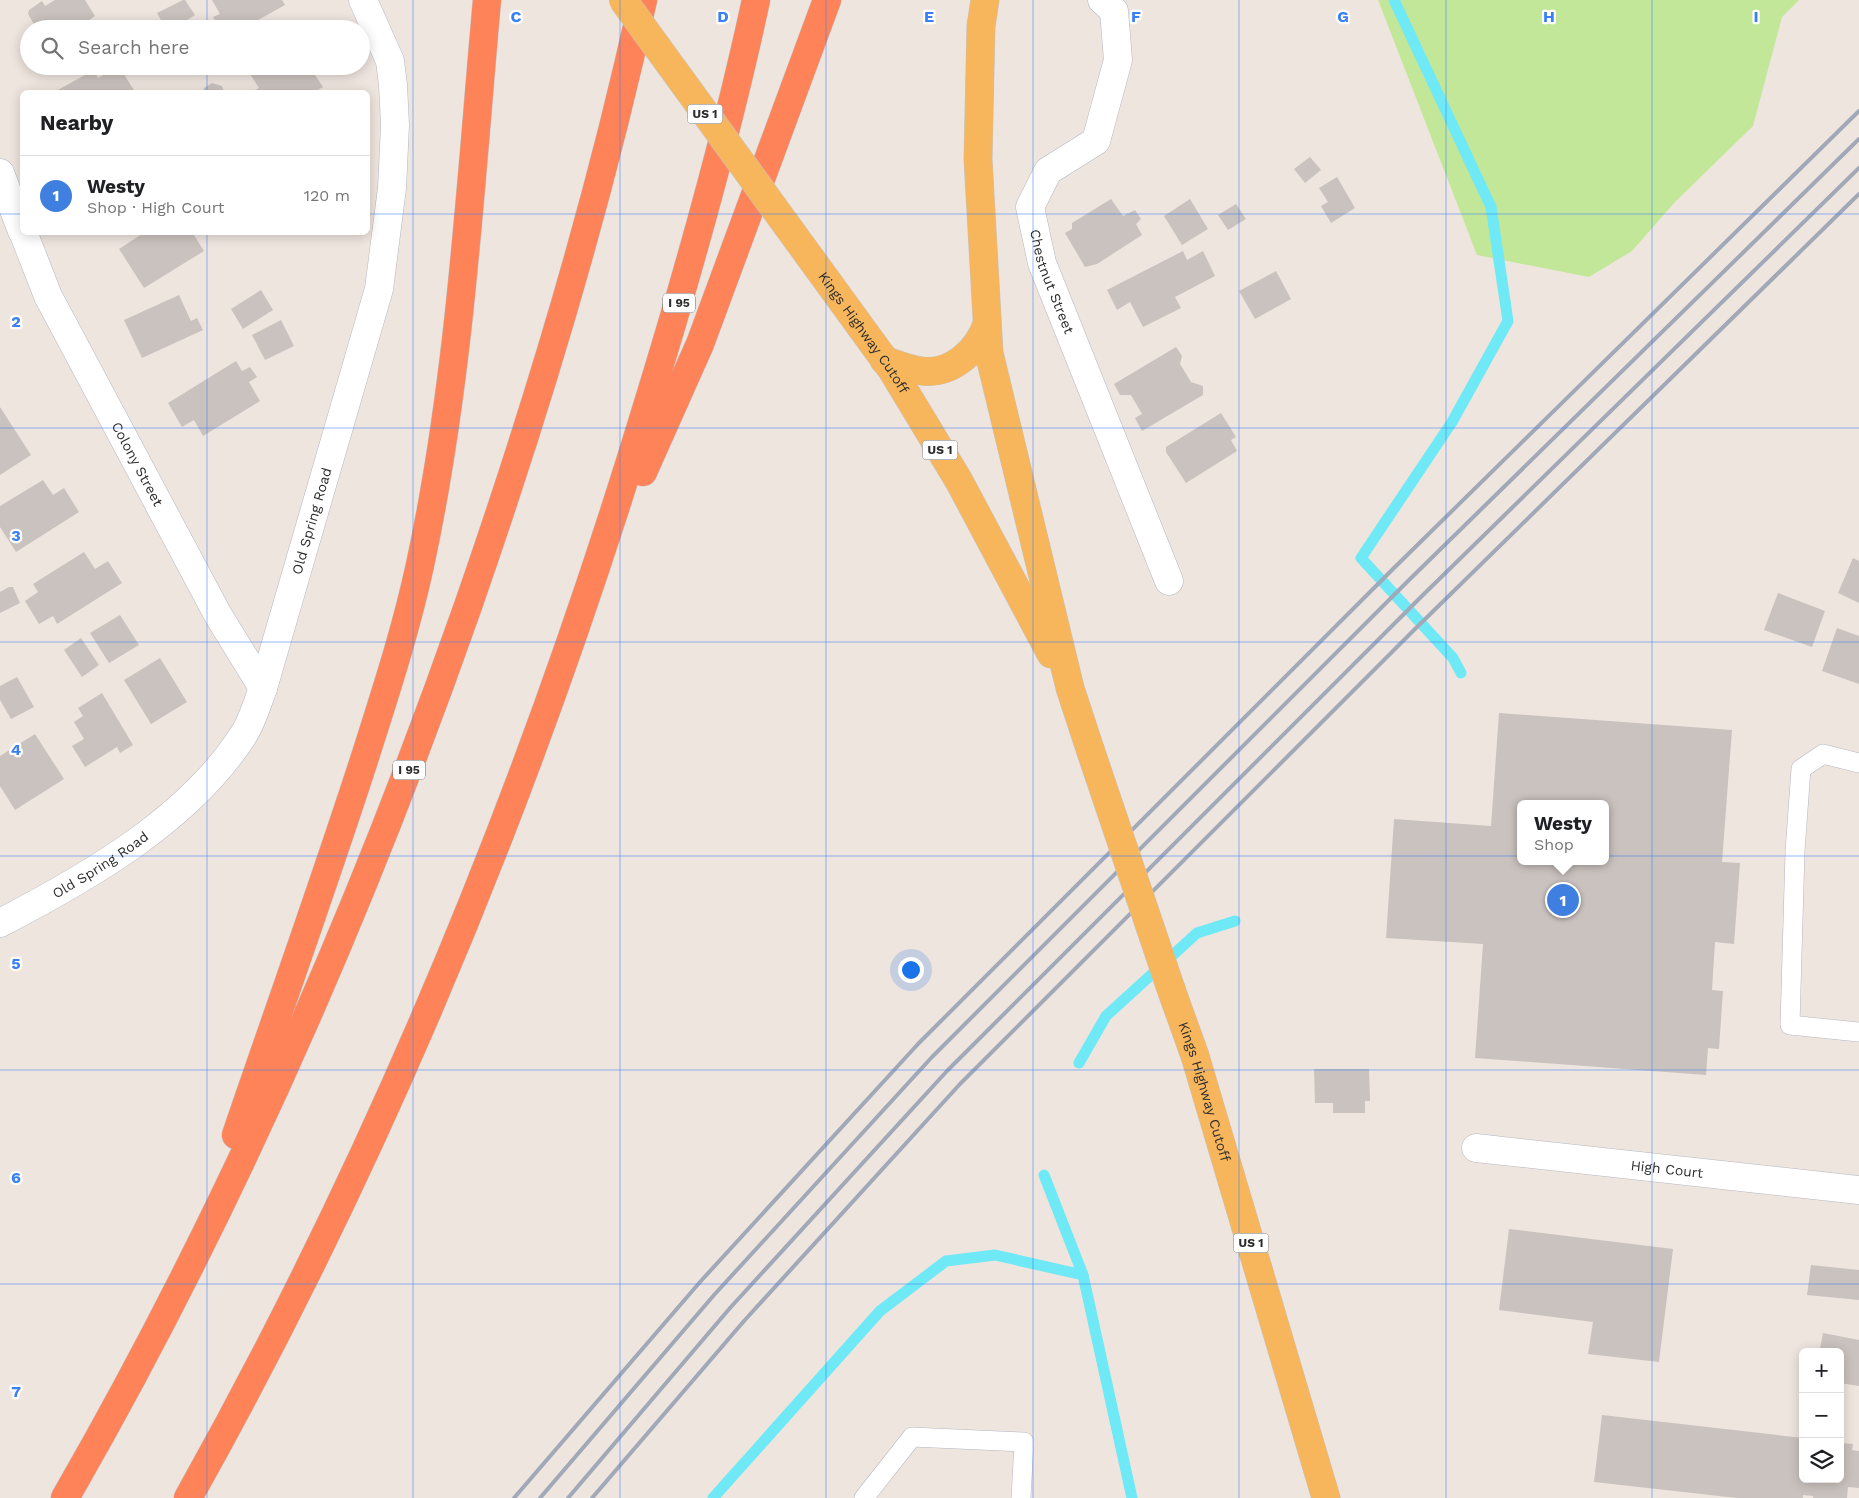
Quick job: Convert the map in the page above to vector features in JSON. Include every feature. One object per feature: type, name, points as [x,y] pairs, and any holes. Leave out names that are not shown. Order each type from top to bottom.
[{"type":"highway","points":[[193,1258],[348,809],[419,568],[435,490],[455,338],[487,0]]},
{"type":"highway","name":"I 95","points":[[65,1498],[193,1258],[250,1141],[312,1004],[403,784],[448,664],[531,418],[602,171],[644,0]]},
{"type":"highway","name":"I 95","points":[[188,1498],[281,1324],[336,1212],[397,1078],[494,847],[585,601],[625,478],[702,222],[736,93],[756,0]]},
{"type":"highway","points":[[585,601],[700,344],[827,0]]},
{"type":"main road","name":"Kings Highway Cutoff","points":[[623,0],[884,360],[958,481],[1070,688]]},
{"type":"main road","name":"Kings Highway Cutoff","points":[[985,0],[981,26],[978,159],[989,353],[1070,688],[1198,1066],[1326,1498]]},
{"type":"main road","points":[[884,360],[922,371],[936,371],[956,362],[969,353],[982,338],[987,324]]},
{"type":"street","name":"Old Spring Road","points":[[0,923],[54,895],[158,826],[206,784],[243,736],[263,688],[378,289],[392,188],[395,125],[393,85],[390,62],[363,0]]},
{"type":"street","name":"Chestnut Street","points":[[1102,0],[1114,12],[1118,60],[1096,141],[1048,171],[1030,207],[1042,262],[1169,581]]},
{"type":"street","name":"Colony Street","points":[[0,173],[20,224]]},
{"type":"street","name":"Colony Street","points":[[24,235],[48,296],[218,615],[263,688]]},
{"type":"street","name":"High Court","points":[[1476,1148],[1859,1190]]},
{"type":"lane","points":[[1859,763],[1823,754],[1801,769],[1795,851],[1790,1025],[1859,1032]]},
{"type":"lane","points":[[864,1498],[912,1438],[1024,1442],[1021,1498]]},
{"type":"green space","points":[[1378,0],[1799,0],[1782,17],[1753,126],[1675,202],[1632,251],[1589,277],[1477,255]]},
{"type":"building","points":[[55,0],[85,0],[95,16],[89,20],[32,20],[28,14],[29,10],[42,1],[45,6]]},
{"type":"building","points":[[185,0],[195,15],[187,20],[161,20],[157,13]]},
{"type":"building","points":[[212,0],[282,0],[285,5],[258,20],[215,20],[213,17],[220,14]]},
{"type":"building","points":[[85,75],[96,75],[98,78],[103,75],[125,75],[134,90],[58,90]]},
{"type":"building","points":[[251,75],[315,75],[323,87],[318,90],[255,90],[259,88]]},
{"type":"building","points":[[212,83],[222,86],[223,90],[204,90]]},
{"type":"building","points":[[1310,157],[1321,170],[1305,183],[1294,169]]},
{"type":"building","points":[[1337,177],[1355,208],[1331,223],[1321,206],[1328,202],[1319,188]]},
{"type":"building","points":[[1111,199],[1123,216],[1135,210],[1141,219],[1136,224],[1142,235],[1097,264],[1085,267],[1065,233],[1072,229],[1072,223]]},
{"type":"building","points":[[1190,199],[1208,229],[1182,245],[1164,216]]},
{"type":"building","points":[[1236,204],[1246,219],[1228,230],[1218,215]]},
{"type":"building","points":[[140,235],[194,235],[204,251],[144,288],[119,249]]},
{"type":"building","points":[[1183,251],[1187,260],[1203,251],[1215,276],[1175,297],[1181,308],[1143,327],[1130,302],[1117,310],[1107,290]]},
{"type":"building","points":[[1276,271],[1291,299],[1255,319],[1239,291]]},
{"type":"building","points":[[261,290],[273,310],[243,329],[231,309]]},
{"type":"building","points":[[179,295],[191,321],[197,318],[203,330],[142,358],[124,320]]},
{"type":"building","points":[[281,320],[294,346],[265,360],[252,335]]},
{"type":"building","points":[[1176,347],[1182,356],[1180,364],[1191,382],[1203,386],[1203,395],[1142,431],[1135,418],[1142,414],[1131,395],[1120,395],[1114,384]]},
{"type":"building","points":[[236,361],[242,371],[250,367],[257,377],[249,382],[260,401],[203,436],[194,420],[182,427],[168,403]]},
{"type":"building","points":[[0,407],[31,455],[0,475]]},
{"type":"building","points":[[1221,413],[1236,437],[1231,440],[1237,451],[1186,483],[1166,452],[1166,447]]},
{"type":"building","points":[[43,480],[53,495],[64,488],[79,512],[16,552],[0,527],[0,506]]},
{"type":"building","points":[[84,552],[95,569],[108,561],[122,583],[57,624],[53,616],[39,624],[25,601],[38,592],[33,584]]},
{"type":"building","points":[[1853,558],[1859,561],[1859,603],[1838,593]]},
{"type":"building","points":[[13,587],[20,603],[0,613],[0,592]]},
{"type":"building","points":[[1778,593],[1825,611],[1812,647],[1764,630]]},
{"type":"building","points":[[120,615],[139,645],[109,663],[90,633]]},
{"type":"building","points":[[1837,628],[1859,636],[1859,684],[1822,671]]},
{"type":"building","points":[[81,638],[99,665],[82,677],[64,650]]},
{"type":"building","points":[[160,658],[187,702],[151,724],[124,680]]},
{"type":"building","points":[[17,677],[34,707],[11,719],[0,700],[0,686]]},
{"type":"building","points":[[102,693],[133,745],[120,753],[117,747],[85,767],[72,746],[84,739],[74,722],[83,716],[78,708]]},
{"type":"building","points":[[1499,713],[1732,730],[1722,862],[1740,863],[1734,944],[1715,942],[1712,990],[1723,991],[1719,1049],[1708,1048],[1706,1075],[1475,1058],[1483,944],[1386,938],[1394,819],[1491,826]]},
{"type":"building","points":[[35,734],[64,779],[15,810],[0,786],[0,756]]},
{"type":"building","points":[[1314,1069],[1369,1069],[1370,1101],[1365,1101],[1365,1113],[1333,1113],[1333,1103],[1315,1103]]},
{"type":"building","points":[[1509,1229],[1673,1249],[1659,1362],[1588,1354],[1593,1322],[1499,1310]]},
{"type":"building","points":[[1811,1265],[1859,1270],[1859,1300],[1807,1295]]},
{"type":"building","points":[[1823,1333],[1859,1340],[1859,1386],[1844,1384],[1844,1348],[1820,1348]]},
{"type":"building","points":[[1602,1415],[1799,1438],[1799,1483],[1844,1483],[1844,1443],[1853,1444],[1852,1450],[1859,1451],[1859,1488],[1848,1487],[1847,1498],[1813,1498],[1813,1496],[1803,1495],[1803,1498],[1737,1498],[1594,1482]]},
{"type":"waterway","points":[[1394,0],[1491,207],[1508,321],[1452,422],[1361,558],[1453,658],[1461,673]]},
{"type":"waterway","points":[[1079,1063],[1106,1016],[1197,933],[1235,921]]},
{"type":"waterway","points":[[1044,1175],[1083,1275],[1132,1498]]},
{"type":"waterway","points":[[713,1498],[880,1311],[946,1261],[995,1255],[1083,1275]]},
{"type":"railway","points":[[514,1498],[700,1282],[918,1044],[1395,567],[1859,111]]},
{"type":"railway","points":[[540,1498],[714,1295],[932,1057],[1409,580],[1859,139]]},
{"type":"railway","points":[[568,1498],[730,1308],[947,1071],[1424,594],[1859,168]]},
{"type":"railway","points":[[592,1498],[744,1321],[960,1084],[1415,629],[1859,194]]},
{"type":"place","name":"Westy","points":[[1563,900]]}]
